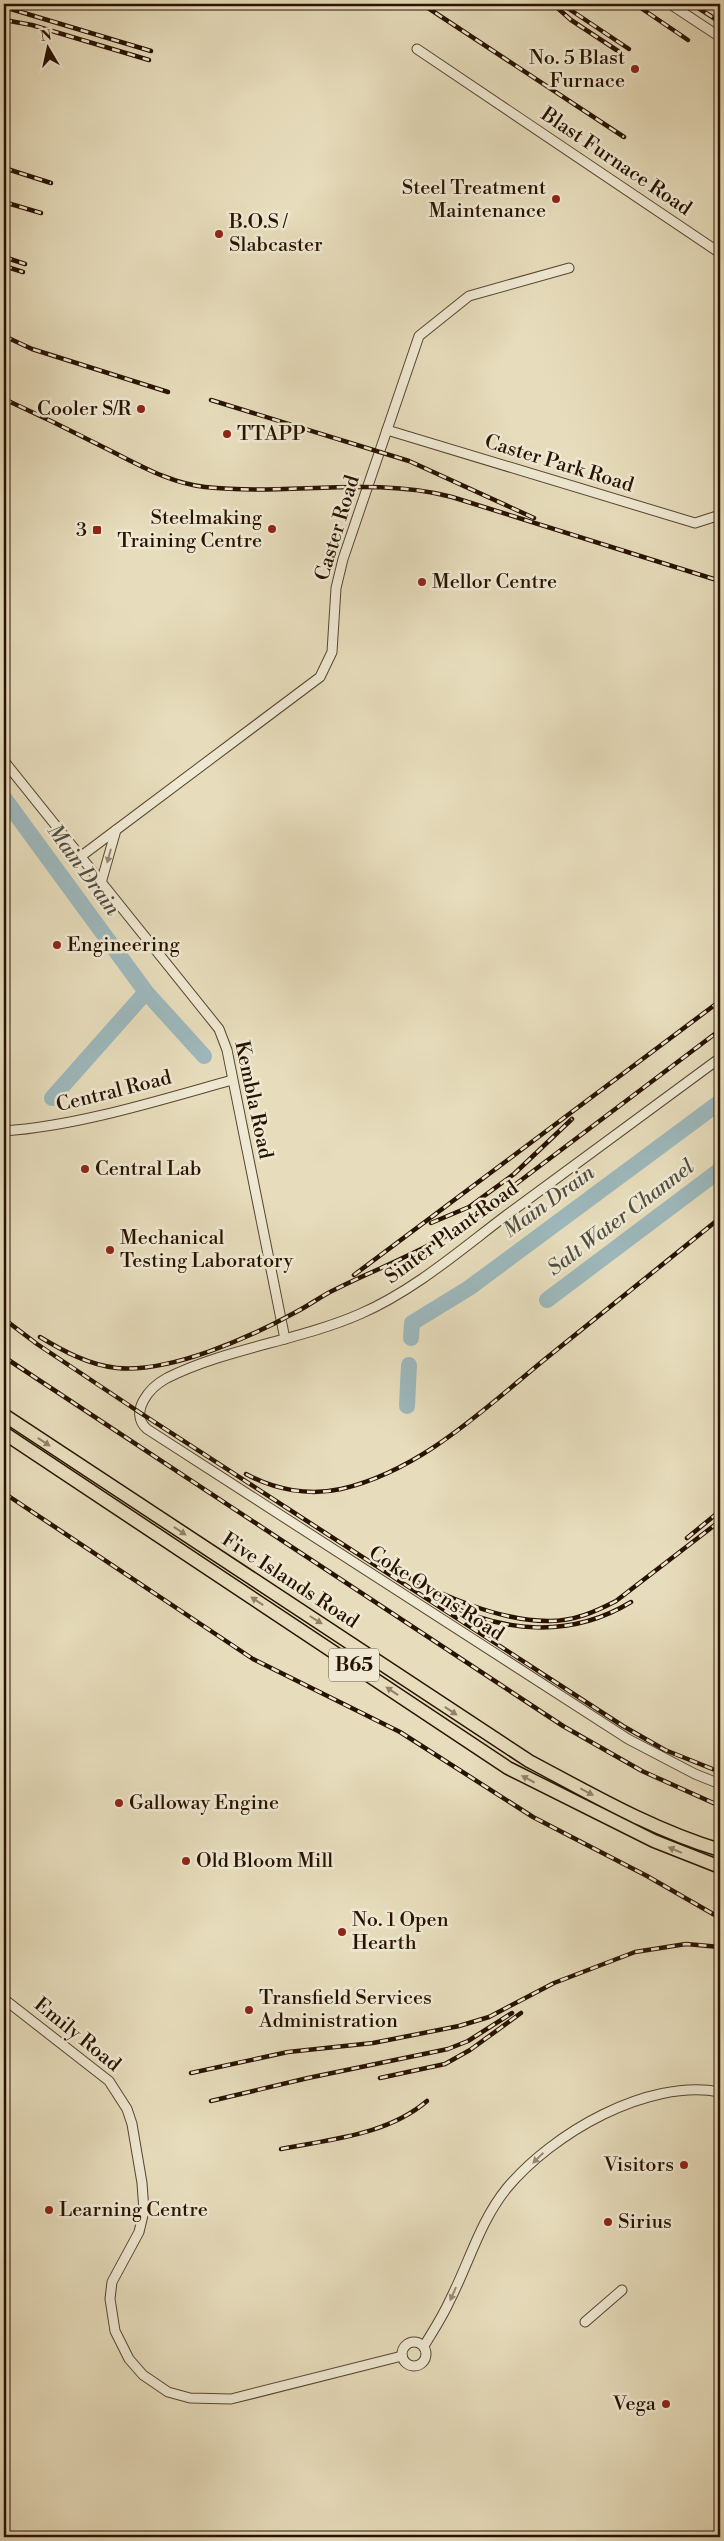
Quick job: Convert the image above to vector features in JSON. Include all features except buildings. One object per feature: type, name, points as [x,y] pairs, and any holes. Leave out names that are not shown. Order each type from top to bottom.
[{"type":"main road","name":"Five Islands Road","points":[[4,1415],[521,1756],[616,1807],[671,1832],[720,1850]]},
{"type":"main road","name":"Five Islands Road","points":[[4,1433],[508,1768],[654,1840],[720,1868]]},
{"type":"street","points":[[670,4],[720,37]]},
{"type":"street","name":"Blast Furnace Road","points":[[417,49],[720,253]]},
{"type":"street","name":"Caster Road","points":[[80,857],[320,677],[332,652],[336,588],[343,559],[419,336],[469,296],[569,268]]},
{"type":"street","name":"Caster Park Road","points":[[387,430],[695,523],[720,515]]},
{"type":"street","name":"Kembla Road","points":[[4,761],[218,1029],[227,1050],[285,1339]]},
{"type":"street","points":[[101,883],[116,830]]},
{"type":"street","name":"Sinter Plant Road","points":[[141,1421],[139,1412],[145,1399],[150,1391],[166,1379],[201,1364],[360,1314],[404,1292],[720,1058]]},
{"type":"street","name":"Central Road","points":[[4,1130],[42,1128],[150,1103],[232,1080]]},
{"type":"street","name":"Coke Ovens Road","points":[[141,1421],[147,1429],[628,1738],[695,1774],[720,1784]]},
{"type":"street","name":"Emily Road","points":[[4,1999],[109,2081],[130,2116],[142,2183],[144,2211],[139,2232],[112,2282],[110,2299],[115,2331],[129,2359],[143,2375],[168,2392],[190,2398],[231,2399],[402,2356]]},
{"type":"street","points":[[424,2346],[417,2342],[409,2343],[403,2348],[402,2356],[410,2365],[420,2365],[426,2357],[424,2346],[451,2300],[480,2231],[506,2189],[544,2152],[614,2108],[676,2092],[720,2092]]},
{"type":"street","points":[[585,2322],[622,2290]]},
{"type":"waterway","name":"Main Drain","points":[[4,798],[146,992],[204,1056]]},
{"type":"waterway","name":"Main Drain","points":[[52,1098],[146,992]]},
{"type":"waterway","name":"Main Drain","points":[[411,1338],[412,1323],[469,1288],[720,1102]]},
{"type":"waterway","name":"Salt Water Channel","points":[[547,1300],[720,1170]]},
{"type":"waterway","name":"Main Drain","points":[[407,1406],[409,1365]]},
{"type":"waterway","points":[[4,2364],[8,2366]]},
{"type":"railway","points":[[422,4],[624,137]]},
{"type":"railway","points":[[553,4],[571,20],[624,55]]},
{"type":"railway","points":[[635,4],[688,40]]},
{"type":"railway","points":[[692,4],[720,22]]},
{"type":"railway","points":[[563,5],[629,49]]},
{"type":"railway","points":[[4,7],[151,51]]},
{"type":"railway","points":[[4,20],[32,25],[149,60]]},
{"type":"railway","points":[[4,168],[51,183]]},
{"type":"railway","points":[[4,202],[41,213]]},
{"type":"railway","points":[[4,257],[25,264]]},
{"type":"railway","points":[[4,266],[23,272]]},
{"type":"railway","points":[[4,336],[32,349],[168,392]]},
{"type":"railway","points":[[4,399],[165,477],[191,485],[236,489],[360,487],[421,491],[452,497],[720,581]]},
{"type":"railway","points":[[211,400],[409,461],[534,518]]},
{"type":"railway","points":[[354,1275],[720,1001]]},
{"type":"railway","points":[[40,1337],[86,1361],[117,1368],[138,1368],[161,1365],[209,1352],[256,1332],[301,1310],[332,1291],[422,1249],[451,1233],[720,1030]]},
{"type":"railway","points":[[431,1223],[469,1207],[514,1174],[572,1119]]},
{"type":"railway","points":[[246,1474],[280,1488],[317,1492],[341,1489],[370,1480],[397,1468],[424,1453],[474,1418],[720,1218]]},
{"type":"railway","points":[[4,1319],[37,1344],[139,1412],[623,1726],[665,1750],[720,1772]]},
{"type":"railway","points":[[4,1357],[563,1726],[642,1771],[720,1806]]},
{"type":"railway","points":[[4,1493],[253,1659],[400,1732],[533,1817],[647,1876],[720,1918]]},
{"type":"railway","points":[[687,1538],[720,1511]]},
{"type":"railway","points":[[398,1572],[433,1590],[492,1612],[531,1620],[559,1621],[576,1618],[616,1601],[720,1521]]},
{"type":"railway","points":[[441,1601],[464,1612],[488,1620],[536,1627],[584,1622],[608,1614],[631,1602]]},
{"type":"railway","points":[[191,2073],[288,2052],[373,2043],[459,2026],[489,2017],[554,1983],[635,1952],[686,1944],[720,1947]]},
{"type":"railway","points":[[211,2101],[308,2078],[448,2049],[468,2041],[512,2013]]},
{"type":"railway","points":[[380,2078],[445,2064],[470,2050],[521,2013]]},
{"type":"railway","points":[[281,2149],[358,2134],[377,2128],[411,2112],[427,2101]]},
{"type":"place","name":"No. 5 Blast Furnace","points":[[635,69]]},
{"type":"place","name":"Steel Treatment Maintenance","points":[[556,199]]},
{"type":"place","name":"B.O.S / Slabcaster","points":[[219,234]]},
{"type":"place","name":"Cooler S/R","points":[[141,409]]},
{"type":"place","name":"TTAPP","points":[[227,434]]},
{"type":"place","name":"Steelmaking Training Centre","points":[[272,529]]},
{"type":"place","name":"3","points":[[97,530]]},
{"type":"place","name":"Mellor Centre","points":[[422,582]]},
{"type":"place","name":"Engineering","points":[[57,945]]},
{"type":"place","name":"Central Lab","points":[[85,1169]]},
{"type":"place","name":"Mechanical Testing Laboratory","points":[[110,1250]]},
{"type":"place","name":"Galloway Engine","points":[[119,1803]]},
{"type":"place","name":"Old Bloom Mill","points":[[186,1861]]},
{"type":"place","name":"No. 1 Open Hearth","points":[[342,1932]]},
{"type":"place","name":"Transfield Services Administration","points":[[249,2010]]},
{"type":"place","name":"Visitors","points":[[684,2165]]},
{"type":"place","name":"Learning Centre","points":[[49,2210]]},
{"type":"place","name":"Sirius","points":[[608,2222]]},
{"type":"place","name":"Vega","points":[[666,2404]]}]
